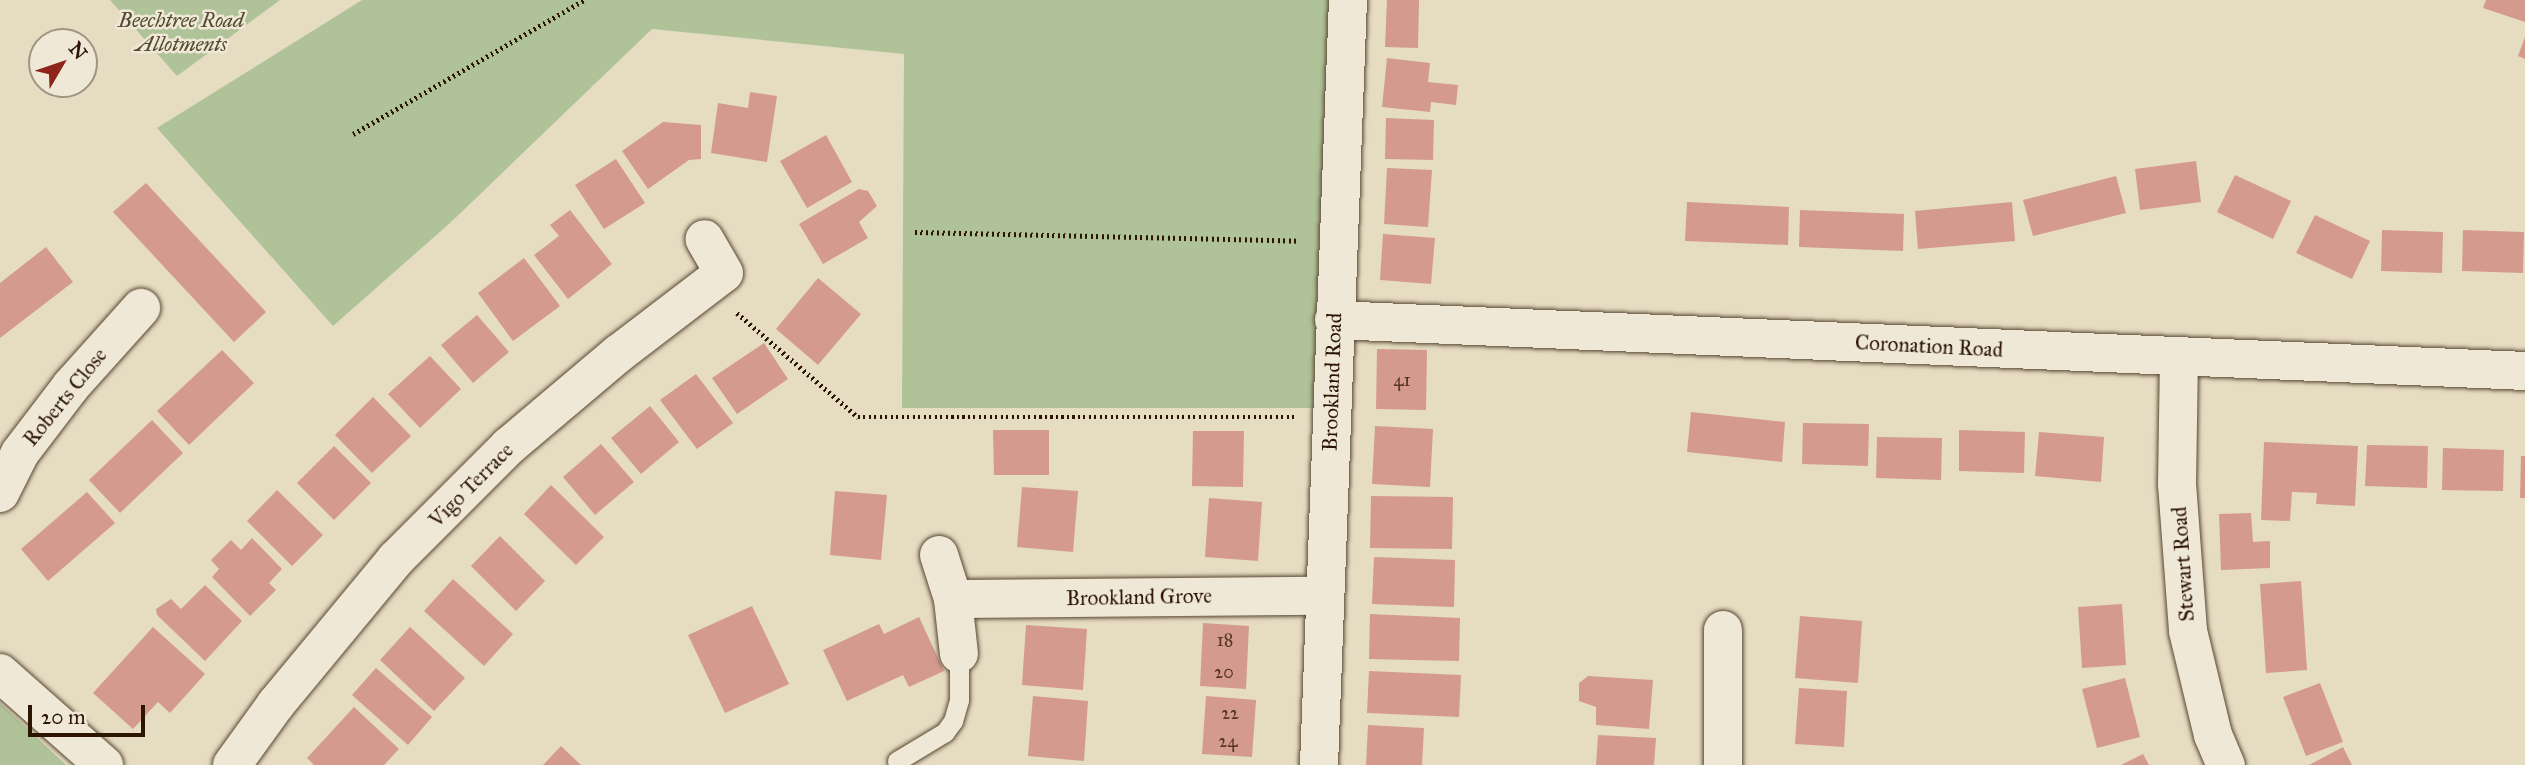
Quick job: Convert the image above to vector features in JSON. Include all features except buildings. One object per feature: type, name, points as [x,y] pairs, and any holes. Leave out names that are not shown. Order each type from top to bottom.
[{"type":"street","name":"Brookland Road","points":[[1319,765],[1348,0]]},
{"type":"street","name":"Vigo Terrace","points":[[232,765],[276,704],[396,559],[509,446],[724,274],[704,239]]},
{"type":"street","name":"Roberts Close","points":[[0,493],[20,453],[71,386],[141,308]]},
{"type":"street","name":"Coronation Road","points":[[1334,320],[2525,371]]},
{"type":"street","name":"Stewart Road","points":[[2179,357],[2177,484],[2188,631],[2213,735],[2226,765]]},
{"type":"street","points":[[939,555],[953,599],[959,654]]},
{"type":"street","name":"Brookland Grove","points":[[953,599],[1325,596]]},
{"type":"street","points":[[1723,630],[1723,765]]},
{"type":"street","points":[[0,673],[104,765]]},
{"type":"lane","points":[[897,761],[945,732],[953,721],[959,699],[959,654]]},
{"type":"path","points":[[353,134],[584,0]]},
{"type":"path","points":[[915,232],[1338,242]]},
{"type":"path","points":[[707,287],[858,417],[1331,416]]},
{"type":"green space","name":"Beechtree Road Allotments","points":[[110,0],[280,0],[177,76]]},
{"type":"green space","points":[[362,0],[1329,0],[1313,408],[902,408],[904,54],[652,29],[450,223],[333,326],[157,128]]},
{"type":"green space","points":[[0,703],[66,765],[0,765]]}]
